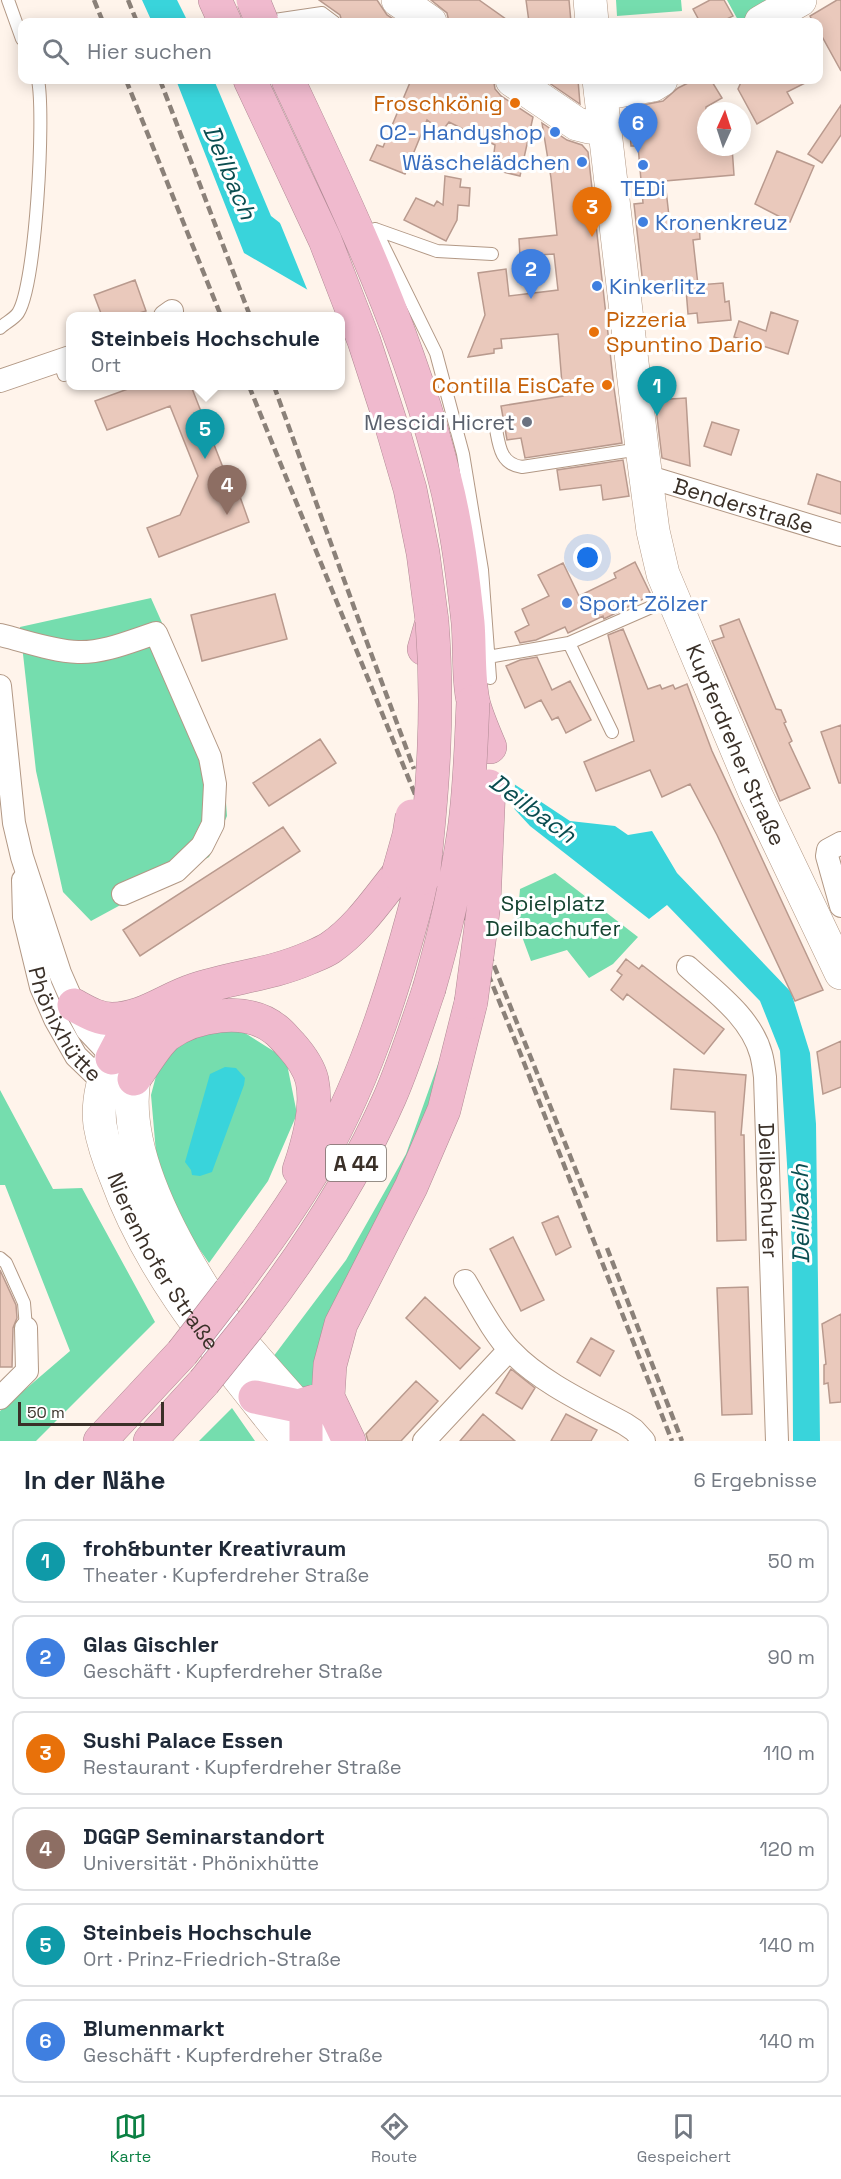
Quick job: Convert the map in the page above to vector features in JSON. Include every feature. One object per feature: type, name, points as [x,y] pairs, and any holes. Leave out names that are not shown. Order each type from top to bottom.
[{"type":"highway","points":[[215,0],[223,18]]},
{"type":"highway","points":[[253,0],[260,18]]},
{"type":"highway","points":[[74,1005],[94,1017],[111,1020],[127,1018],[150,1011],[193,990],[265,974],[329,949],[410,876],[410,835],[416,784],[420,712],[420,662],[432,621],[423,553],[410,489],[364,341],[325,240],[252,84]]},
{"type":"highway","name":"A 44","points":[[150,1441],[204,1382],[283,1282],[312,1239],[353,1169],[390,1098],[429,989],[452,900],[464,831],[481,690],[446,481],[428,415],[398,330],[357,228],[290,84]]},
{"type":"highway","points":[[305,1420],[330,1365],[341,1324],[411,1187],[444,1110],[471,1002],[484,904],[489,791],[490,747],[481,690]]},
{"type":"highway","name":"A 44","points":[[100,1441],[182,1353],[282,1221],[320,1158],[356,1085],[381,1024],[398,973],[410,876]]},
{"type":"highway","points":[[116,1073],[123,1037],[150,1011]]},
{"type":"highway","points":[[116,1073],[166,1036],[193,1022],[220,1016],[251,1017],[274,1028],[298,1052],[312,1079],[313,1109],[306,1149],[282,1221]]},
{"type":"highway","points":[[255,1398],[349,1441]]},
{"type":"street","points":[[398,0],[424,18]]},
{"type":"street","points":[[590,0],[592,18]]},
{"type":"street","points":[[768,18],[800,0]]},
{"type":"street","points":[[518,84],[577,123],[604,128]]},
{"type":"street","points":[[600,87],[654,84]]},
{"type":"street","name":"Kupferdreher Straße","points":[[600,87],[644,462],[653,531],[663,574],[673,597],[685,638],[756,795],[840,967]]},
{"type":"street","points":[[0,381],[64,364]]},
{"type":"street","name":"Benderstraße","points":[[644,462],[841,535]]},
{"type":"street","points":[[0,635],[51,648],[79,652],[110,647],[156,633],[210,757],[215,784],[213,824],[202,846],[176,871],[123,894]]},
{"type":"street","name":"Phönixhütte","points":[[0,686],[14,823],[22,858],[60,973],[87,1030],[116,1073]]},
{"type":"street","points":[[841,843],[828,850],[827,856],[841,906]]},
{"type":"street","name":"Phönixhütte","points":[[22,858],[24,917],[41,987],[55,1019],[76,1056],[116,1073]]},
{"type":"street","name":"Deilbachufer","points":[[688,966],[738,1016],[752,1035],[761,1053],[765,1077],[777,1441]]},
{"type":"street","name":"Nierenhofer Straße","points":[[116,1073],[100,1123],[108,1158],[128,1210],[160,1269],[205,1334],[255,1398]]},
{"type":"street","name":"Nierenhofer Straße","points":[[116,1073],[131,1099],[132,1117],[142,1158],[158,1207],[183,1257],[230,1328],[305,1420],[327,1441]]},
{"type":"street","points":[[465,1281],[509,1350],[542,1377],[625,1424],[644,1441]]},
{"type":"street","points":[[0,1398],[27,1371],[26,1328]]},
{"type":"street","points":[[424,1441],[509,1350]]},
{"type":"lane","points":[[8,0],[18,28]]},
{"type":"lane","points":[[288,18],[322,13],[329,18]]},
{"type":"lane","points":[[0,328],[18,314],[30,276],[41,123],[38,84]]},
{"type":"lane","points":[[481,690],[488,657],[482,570],[463,454],[436,353],[375,229],[437,251],[492,254]]},
{"type":"lane","points":[[495,424],[502,452],[512,466],[644,462]]},
{"type":"lane","points":[[488,657],[569,643],[673,597]]},
{"type":"lane","points":[[569,643],[612,732]]},
{"type":"lane","points":[[0,1258],[6,1263],[24,1303],[26,1328]]},
{"type":"green space","points":[[616,0],[681,0],[682,11],[617,16]]},
{"type":"green space","points":[[727,0],[778,0],[746,18],[737,18]]},
{"type":"green space","points":[[151,598],[219,751],[224,776],[227,816],[209,857],[91,921],[63,892],[36,771],[20,627]]},
{"type":"green space","name":"Spielplatz Deilbachufer","points":[[555,873],[638,937],[613,964],[589,978],[567,950],[531,961],[517,923],[520,889]]},
{"type":"green space","points":[[459,1005],[458,1032],[313,1389],[305,1392],[273,1357],[346,1260],[406,1154]]},
{"type":"green space","points":[[237,1028],[286,1059],[297,1114],[268,1181],[209,1263],[180,1221],[157,1164],[151,1095],[161,1057],[193,1036]]},
{"type":"green space","points":[[0,1090],[53,1189],[82,1188],[155,1322],[36,1441],[0,1441],[0,1411],[70,1351],[5,1185],[0,1185]]},
{"type":"green space","points":[[232,1408],[255,1441],[199,1441]]},
{"type":"water","points":[[142,0],[177,0],[186,18],[150,18]]},
{"type":"water","name":"Deilbach","points":[[178,84],[216,84],[271,216],[293,233],[351,267],[505,778],[570,821],[615,826],[628,835],[652,831],[677,873],[791,992],[810,1053],[816,1124],[820,1441],[793,1441],[792,1245],[780,1051],[760,1001],[667,905],[649,919],[530,826],[462,752],[423,518],[345,328],[345,312],[336,312],[320,297],[244,253]]},
{"type":"water","points":[[225,1067],[236,1068],[245,1078],[244,1085],[212,1172],[200,1176],[192,1175],[185,1162],[210,1074]]},
{"type":"pier","points":[[278,218],[294,231],[353,265],[385,331],[443,513],[462,635],[507,777],[515,782],[514,813],[459,753],[420,519],[345,343],[345,312],[327,312],[318,299],[309,294]]},
{"type":"building","points":[[319,0],[377,0],[392,18],[341,18]]},
{"type":"building","points":[[431,0],[479,0],[504,18],[448,18],[447,13]]},
{"type":"building","points":[[526,0],[569,0],[571,18],[528,18]]},
{"type":"building","points":[[710,0],[724,0],[733,16],[698,18],[693,9]]},
{"type":"building","points":[[837,0],[841,0],[841,71],[823,38],[823,18],[811,18],[810,16]]},
{"type":"building","points":[[409,84],[494,84],[501,96],[533,117],[520,176],[499,171],[502,155],[494,153],[495,145],[449,122],[442,131],[427,120],[405,174],[370,160],[377,145],[383,147]]},
{"type":"building","points":[[551,84],[578,84],[580,104]]},
{"type":"building","points":[[686,84],[713,84],[722,98],[715,102],[697,102],[697,156],[733,156],[734,175],[665,181],[670,225],[699,222],[700,239],[693,240],[698,285],[723,283],[725,302],[729,301],[731,320],[698,323],[697,313],[688,314],[686,289],[644,294],[634,204],[643,203],[638,146],[631,146],[628,108],[663,101]]},
{"type":"building","points":[[740,84],[803,84],[787,92],[793,103],[757,124],[751,113],[751,102],[745,102],[738,89]]},
{"type":"building","points":[[841,105],[841,135],[822,163],[808,154]]},
{"type":"building","points":[[542,123],[567,140],[582,145],[588,152],[622,443],[525,458],[521,438],[507,440],[501,406],[563,396],[558,334],[501,339],[502,348],[494,349],[494,353],[468,357],[485,315],[478,273],[506,269],[509,296],[558,290],[554,254],[520,256],[519,239],[557,235]]},
{"type":"building","points":[[777,151],[814,166],[790,222],[755,204]]},
{"type":"building","points":[[445,176],[461,179],[460,187],[470,188],[469,206],[458,205],[457,220],[446,241],[404,220],[416,198],[434,206],[437,201],[443,205]]},
{"type":"building","points":[[135,280],[146,311],[100,312],[94,295]]},
{"type":"building","points":[[771,312],[798,321],[788,354],[734,337],[739,321],[766,331]]},
{"type":"building","points":[[125,390],[193,390],[233,493],[238,491],[249,522],[159,557],[147,528],[180,515],[198,476],[170,406],[107,430],[95,401]]},
{"type":"building","points":[[686,398],[690,466],[662,458],[655,400]]},
{"type":"building","points":[[712,422],[739,430],[731,455],[704,446]]},
{"type":"building","points":[[623,460],[629,496],[603,500],[601,485],[560,490],[557,470]]},
{"type":"building","points":[[817,474],[841,482],[841,514],[808,504]]},
{"type":"building","name":"Sport Zölzer","points":[[635,562],[651,595],[604,619],[603,616],[568,633],[565,627],[536,640],[520,643],[515,632],[529,625],[522,609],[549,596],[538,575],[563,563],[579,596],[616,578],[614,573]]},
{"type":"building","points":[[275,594],[287,639],[202,661],[191,615]]},
{"type":"building","points":[[739,619],[776,709],[781,710],[792,741],[789,743],[810,788],[780,801],[712,641],[724,637],[720,626]]},
{"type":"building","points":[[623,629],[648,689],[660,685],[662,689],[673,685],[675,689],[687,684],[712,751],[823,990],[795,1001],[717,835],[690,784],[662,797],[650,770],[596,791],[584,762],[634,741],[608,635]]},
{"type":"building","points":[[537,657],[552,690],[570,681],[591,720],[566,733],[558,717],[552,720],[541,700],[525,708],[506,666],[520,660]]},
{"type":"building","points":[[841,725],[841,783],[839,783],[821,732]]},
{"type":"building","points":[[320,739],[336,763],[269,806],[253,783]]},
{"type":"building","points":[[283,827],[300,851],[140,956],[123,930]]},
{"type":"building","points":[[626,959],[639,969],[642,965],[724,1029],[704,1054],[627,994],[623,1000],[611,990],[622,975],[617,971]]},
{"type":"building","points":[[841,1041],[841,1087],[823,1094],[817,1052]]},
{"type":"building","points":[[674,1069],[746,1075],[741,1135],[744,1135],[746,1240],[717,1241],[715,1112],[671,1109]]},
{"type":"building","points":[[558,1216],[571,1247],[556,1255],[542,1223]]},
{"type":"building","points":[[513,1237],[544,1300],[521,1311],[490,1249]]},
{"type":"building","points":[[0,1270],[16,1305],[17,1318],[13,1328],[12,1367],[0,1367]]},
{"type":"building","points":[[748,1287],[752,1414],[722,1415],[717,1288]]},
{"type":"building","points":[[425,1297],[480,1348],[460,1369],[406,1318]]},
{"type":"building","points":[[841,1314],[841,1402],[830,1403],[828,1383],[824,1384],[824,1365],[826,1364],[822,1324]]},
{"type":"building","points":[[591,1338],[614,1351],[600,1376],[577,1362]]},
{"type":"building","points":[[511,1369],[535,1388],[522,1409],[496,1393]]},
{"type":"building","points":[[416,1381],[438,1401],[401,1441],[368,1441],[366,1434]]},
{"type":"building","points":[[483,1414],[515,1441],[460,1441]]},
{"type":"building","points":[[566,1414],[597,1430],[591,1441],[551,1441]]},
{"type":"railway","points":[[94,0],[101,18]]},
{"type":"railway","points":[[128,0],[135,18]]},
{"type":"railway","points":[[128,84],[219,312]]},
{"type":"railway","points":[[162,84],[248,312]]},
{"type":"railway","points":[[251,390],[519,1050],[672,1441]]},
{"type":"railway","points":[[275,390],[414,769]]},
{"type":"railway","points":[[479,928],[587,1198]]},
{"type":"railway","points":[[607,1248],[682,1441]]},
{"type":"place","name":"Froschkönig","points":[[515,103]]},
{"type":"place","name":"O2- Handyshop","points":[[555,132]]},
{"type":"place","name":"Blumenmarkt","points":[[638,153]]},
{"type":"place","name":"Wäschelädchen","points":[[582,162]]},
{"type":"place","name":"TEDi","points":[[643,165]]},
{"type":"place","name":"Kronenkreuz","points":[[643,222]]},
{"type":"place","name":"Sushi Palace Essen","points":[[592,237]]},
{"type":"place","name":"Kinkerlitz","points":[[597,286]]},
{"type":"place","name":"Glas Gischler","points":[[531,299]]},
{"type":"place","name":"Pizzeria Spuntino Dario","points":[[594,332]]},
{"type":"place","name":"Contilla EisCafe","points":[[607,385]]},
{"type":"place","name":"froh&bunter Kreativraum","points":[[657,416]]},
{"type":"place","name":"Mescidi Hicret","points":[[527,422]]},
{"type":"place","name":"Steinbeis Hochschule","points":[[205,459]]},
{"type":"place","name":"DGGP Seminarstandort","points":[[227,515]]},
{"type":"place","name":"Sport Zölzer","points":[[567,603]]}]
